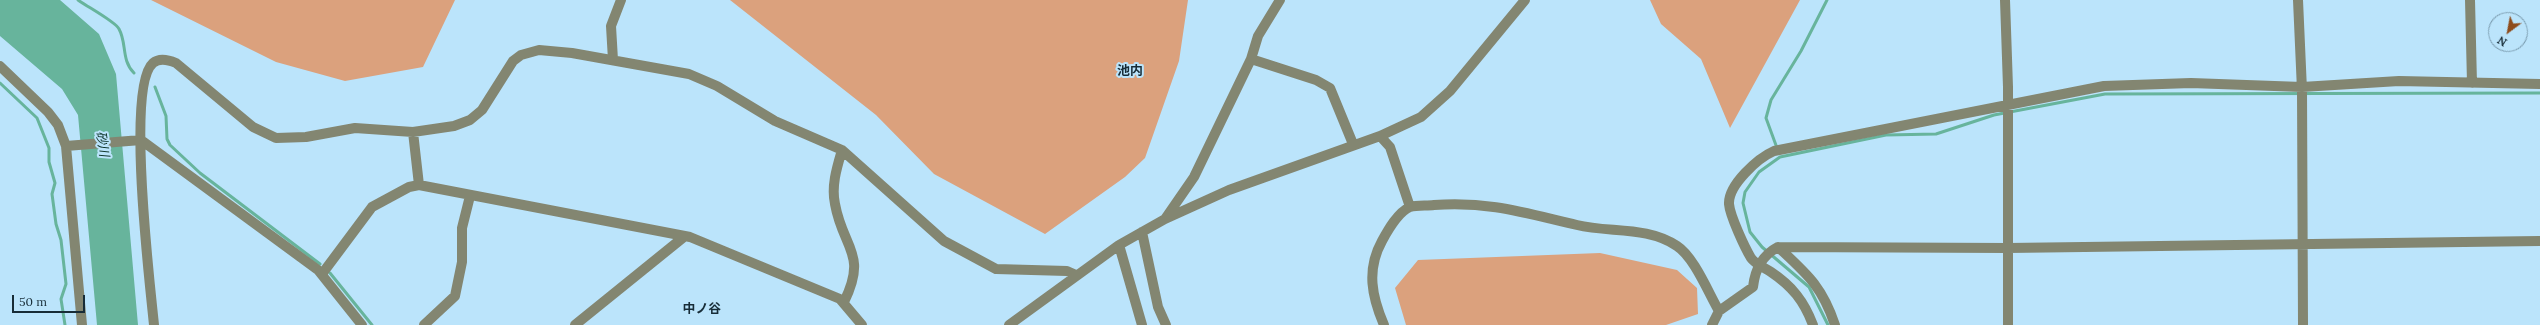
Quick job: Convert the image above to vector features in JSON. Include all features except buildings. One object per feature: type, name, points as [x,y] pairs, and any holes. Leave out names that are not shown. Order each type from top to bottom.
[{"type":"street","points":[[612,60],[611,26],[621,0]]},
{"type":"street","points":[[1165,219],[1194,177],[1252,59],[1258,36],[1280,0]]},
{"type":"street","points":[[1009,325],[1119,245],[1165,219],[1229,190],[1405,126],[1436,106],[1525,0]]},
{"type":"street","points":[[2005,0],[2008,110],[2008,325]]},
{"type":"street","points":[[2298,0],[2302,92],[2303,325]]},
{"type":"street","points":[[2470,0],[2472,83]]},
{"type":"street","points":[[154,325],[142,206],[138,141],[144,81],[154,62],[165,60],[176,63],[253,127],[276,138],[306,138],[366,127],[413,132],[454,126],[470,120],[488,102],[512,60],[530,52],[539,50],[572,53],[689,74],[717,86],[775,121],[842,150],[944,241],[986,264],[996,269],[1067,271],[1076,275]]},
{"type":"street","points":[[1252,59],[1316,80],[1330,88],[1353,144]]},
{"type":"street","points":[[0,66],[48,112],[58,125],[69,146],[82,325]]},
{"type":"street","points":[[1813,325],[1800,297],[1784,280],[1762,261],[1752,259],[1729,204],[1731,195],[1749,168],[1761,156],[1777,149],[2008,110],[2104,86],[2191,83],[2302,92],[2399,81],[2540,84]]},
{"type":"street","points":[[413,132],[419,186]]},
{"type":"street","points":[[1380,136],[1390,148],[1410,207]]},
{"type":"street","points":[[69,146],[138,141],[322,274],[362,325]]},
{"type":"street","points":[[842,150],[836,169],[834,202],[840,226],[854,257],[855,269],[852,287],[844,302]]},
{"type":"street","points":[[322,274],[375,205],[409,188],[419,186],[685,236],[844,302],[862,325]]},
{"type":"street","points":[[424,325],[455,296],[462,262],[462,228],[470,196]]},
{"type":"street","points":[[1383,325],[1373,296],[1372,268],[1376,252],[1396,218],[1410,207],[1482,204],[1518,210],[1578,225],[1654,234],[1668,240],[1686,253],[1719,311]]},
{"type":"street","points":[[1142,232],[1158,307],[1166,325]]},
{"type":"street","points":[[575,325],[685,236]]},
{"type":"street","points":[[1712,325],[1719,311],[1753,287],[1755,270],[1775,248],[2008,248],[2540,241]]},
{"type":"street","points":[[1119,245],[1142,325]]},
{"type":"street","points":[[1775,248],[1805,273],[1822,293],[1835,325]]},
{"type":"shaded area","points":[[151,0],[455,0],[423,67],[345,81],[276,62]]},
{"type":"shaded area","points":[[730,0],[1188,0],[1179,61],[1145,158],[1125,177],[1045,234],[934,174],[876,115]]},
{"type":"shaded area","points":[[1650,0],[1800,0],[1730,128],[1701,59],[1661,24]]},
{"type":"shaded area","points":[[1600,253],[1677,270],[1697,288],[1698,314],[1666,325],[1406,325],[1395,288],[1418,260]]},
{"type":"water","name":"砂川","points":[[0,0],[60,0],[99,34],[116,74],[138,325],[97,325],[78,115],[62,89],[0,36]]},
{"type":"waterway","points":[[78,0],[117,26],[123,40],[127,63],[134,73]]},
{"type":"waterway","points":[[1777,148],[1766,118],[1771,100],[1801,51],[1827,0]]},
{"type":"waterway","points":[[0,83],[37,118],[49,148],[49,162],[55,183],[52,194],[56,224],[61,240],[66,284],[61,299],[65,325]]},
{"type":"waterway","points":[[155,87],[166,116],[167,139],[170,145],[200,173],[320,264]]},
{"type":"waterway","points":[[1828,325],[1809,287],[1762,247],[1750,232],[1743,203],[1745,192],[1759,172],[1780,157],[1886,135],[1936,134],[1994,115],[2105,94],[2540,93]]},
{"type":"waterway","points":[[330,273],[372,325]]},
{"type":"district","name":"池内","points":[[1130,71]]},
{"type":"district","name":"中ノ谷","points":[[702,309]]}]
